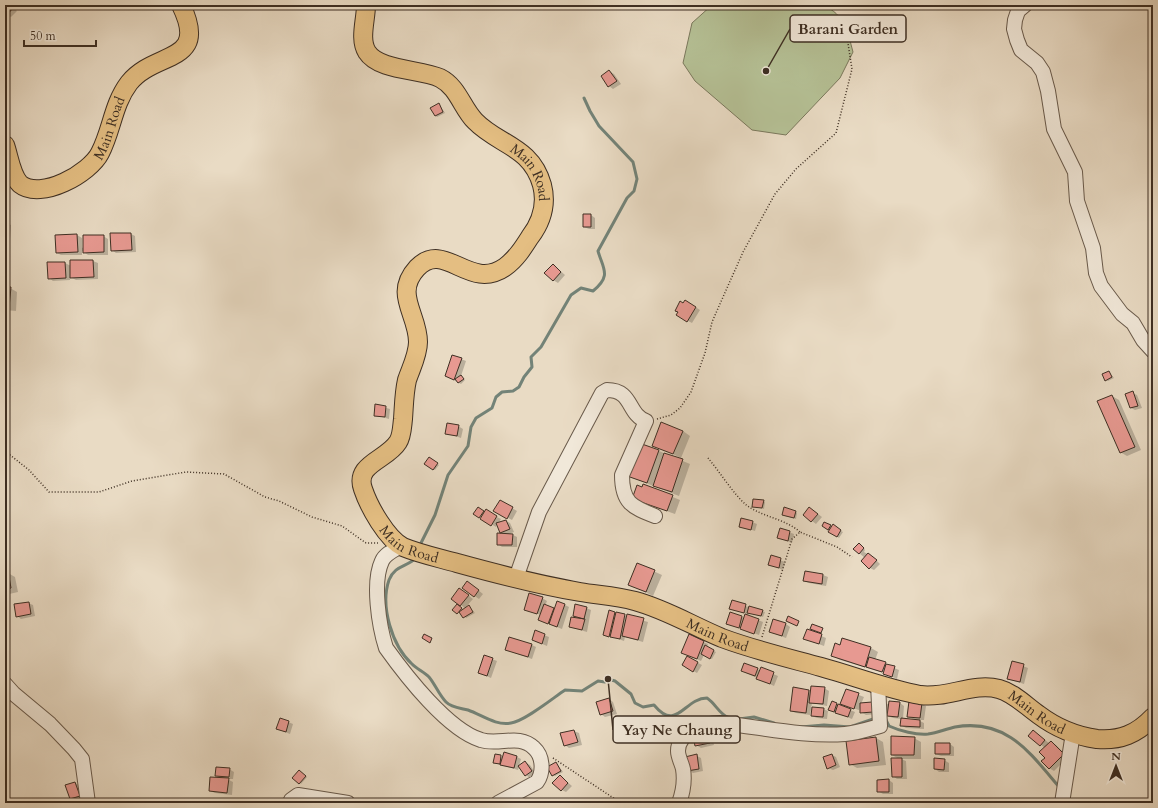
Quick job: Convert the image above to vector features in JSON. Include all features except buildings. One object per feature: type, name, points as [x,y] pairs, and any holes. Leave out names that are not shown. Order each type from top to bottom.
[{"type":"main road","name":"Main Road","points":[[5,145],[16,179],[23,186],[31,189],[48,189],[85,170],[100,153],[114,112],[130,83],[145,68],[180,53],[187,44],[189,24],[181,5]]},
{"type":"main road","name":"Main Road","points":[[366,5],[364,42],[370,55],[378,61],[432,76],[449,84],[476,122],[512,145],[529,161],[538,175],[544,199],[543,211],[537,228],[515,258],[502,269],[486,274],[475,274],[446,260],[431,259],[417,268],[406,286],[407,300],[418,336],[418,346],[406,384],[402,432],[395,446],[369,465],[361,480],[364,493],[380,522],[399,544],[516,578],[578,592],[638,602],[704,630],[758,650],[920,695],[933,696],[976,689],[999,689],[1016,697],[1055,725],[1073,733],[1100,739],[1114,739],[1135,733],[1153,717]]},
{"type":"street","points":[[1025,5],[1018,11],[1015,20],[1015,35],[1021,50],[1037,63],[1043,72],[1048,91],[1054,129],[1075,172],[1077,201],[1093,248],[1096,273],[1102,286],[1122,314],[1133,322],[1143,340],[1153,350]]},
{"type":"street","points":[[516,578],[539,512],[602,393],[608,390],[620,392],[626,397],[638,416],[646,422],[622,475],[622,484],[627,501],[634,508],[655,516]]},
{"type":"street","points":[[399,544],[386,555],[380,569],[378,584],[382,635],[386,648],[440,713],[458,727],[482,741],[520,741],[535,749],[539,755],[541,763],[540,777],[537,782],[498,803]]},
{"type":"street","points":[[5,684],[14,694],[50,724],[82,759],[88,803]]},
{"type":"street","points":[[679,803],[684,781],[683,770],[678,752],[679,745],[682,738],[700,726],[710,723],[720,723],[805,733],[845,734],[880,726],[878,684]]},
{"type":"street","points":[[1063,796],[1073,733]]},
{"type":"street","points":[[290,803],[291,800],[298,795],[348,803]]},
{"type":"path","points":[[646,422],[671,415],[680,408],[693,386],[705,353],[712,322],[743,252],[775,194],[796,169],[836,133],[852,69],[847,37],[836,19]]},
{"type":"path","points":[[5,451],[29,470],[49,492],[99,492],[132,482],[186,472],[224,474],[265,497],[312,517],[342,526],[366,543],[399,544]]},
{"type":"path","points":[[708,458],[744,503],[754,509],[792,525],[800,532],[837,547],[852,557]]},
{"type":"path","points":[[758,650],[792,539],[800,532]]},
{"type":"path","points":[[535,749],[551,756],[621,803]]},
{"type":"green space","points":[[712,5],[823,5],[837,14],[844,24],[853,52],[840,78],[786,135],[752,130],[695,81],[683,63],[692,23]]},
{"type":"waterway","points":[[419,547],[435,515],[448,475],[468,446],[471,427],[476,418],[492,408],[496,397],[502,392],[513,391],[519,387],[524,377],[532,367],[531,357],[541,347],[571,295],[581,288],[593,291],[602,281],[604,276],[604,267],[598,251],[627,198],[634,191],[637,179],[633,162],[599,126],[584,98]]},
{"type":"waterway","points":[[416,558],[394,572],[389,580],[386,602],[387,613],[394,636],[405,656],[414,666],[429,677],[439,693],[451,706],[468,710],[494,722],[505,724],[511,723],[531,714],[565,690],[582,691],[598,681],[605,682],[608,679],[615,681],[631,694],[635,703],[643,707],[654,705],[662,713],[669,716],[675,715],[699,699],[707,698],[729,718]]},
{"type":"waterway","points":[[739,719],[754,717],[774,723]]},
{"type":"waterway","points":[[801,727],[824,725],[850,727],[876,718]]},
{"type":"waterway","points":[[885,718],[889,726],[913,733],[928,734],[955,727],[973,726],[989,728],[1003,733],[1016,741],[1027,751],[1060,788]]},
{"type":"waterway","points":[[1068,797],[1073,803]]},
{"type":"place","name":"Barani Garden","points":[[766,71]]},
{"type":"place","name":"Yay Ne Chaung","points":[[608,679]]}]
